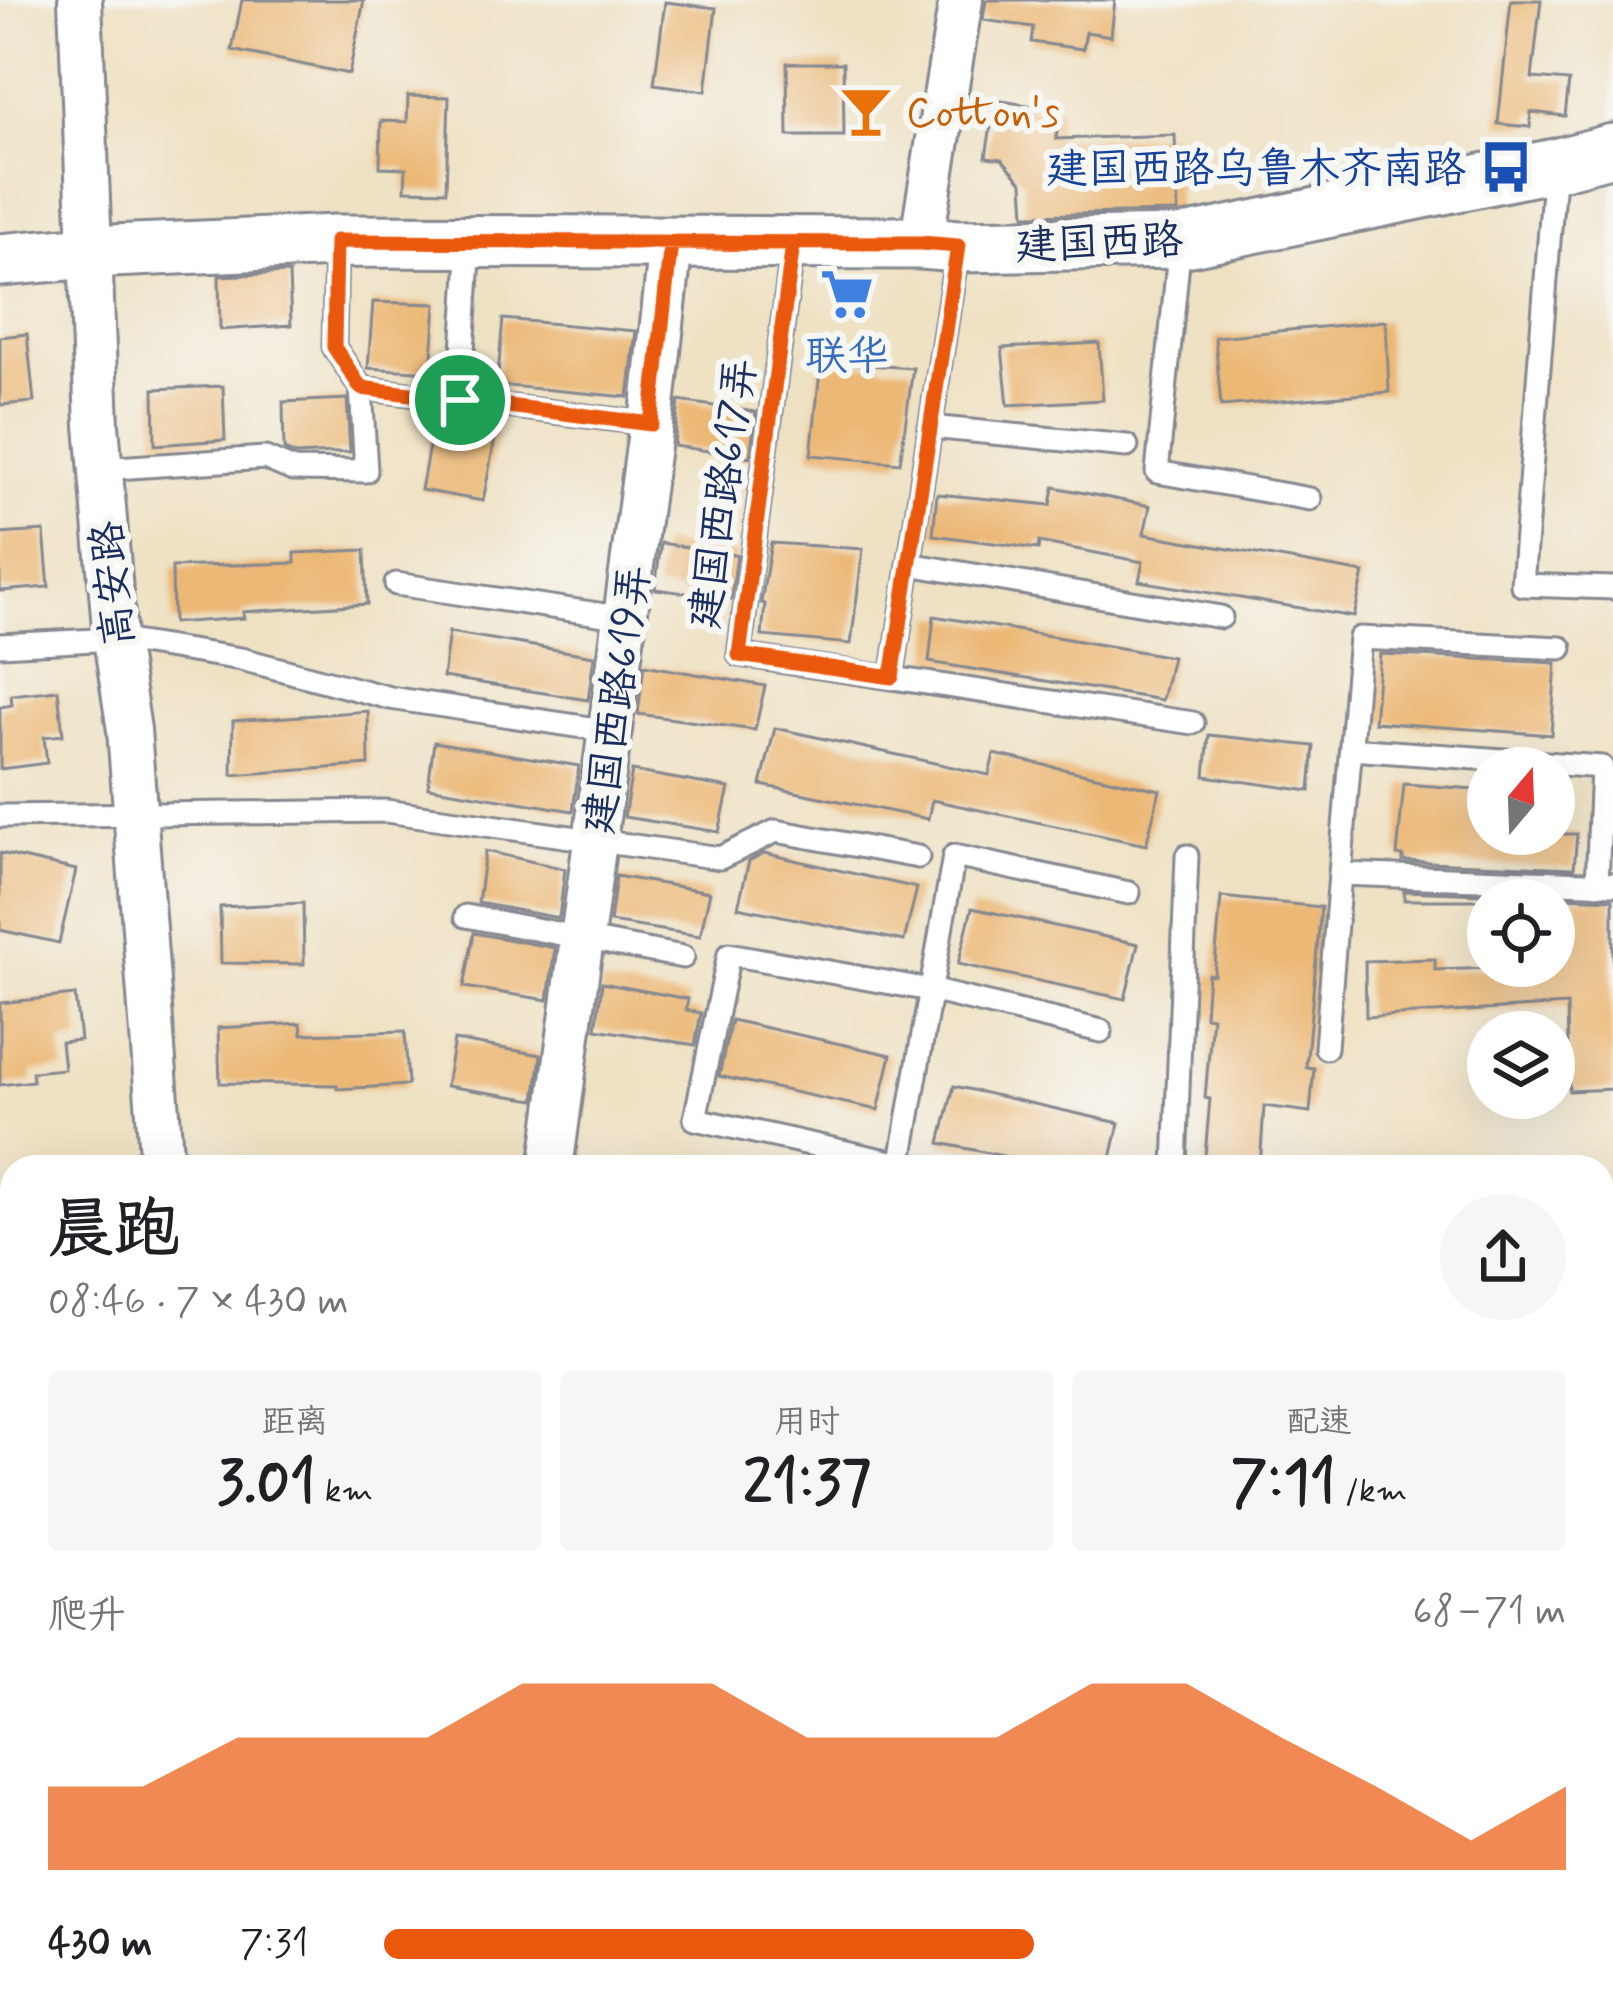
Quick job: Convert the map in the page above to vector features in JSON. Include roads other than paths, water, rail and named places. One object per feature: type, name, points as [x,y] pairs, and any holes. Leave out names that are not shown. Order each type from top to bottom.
[{"type":"street","name":"高安路","points":[[80,0],[100,469],[115,639],[129,730],[161,1155]]},
{"type":"street","points":[[940,245],[962,0]]},
{"type":"street","name":"建国西路","points":[[0,260],[336,241],[1180,242],[1613,150]]},
{"type":"street","name":"建国西路619弄","points":[[554,1154],[671,243]]},
{"type":"lane","points":[[1555,165],[1522,586],[1613,589]]},
{"type":"lane","points":[[100,469],[266,458],[293,470],[366,471],[361,388],[334,347],[336,241]]},
{"type":"lane","points":[[460,400],[470,242]]},
{"type":"lane","points":[[1180,242],[1157,472],[1310,499]]},
{"type":"lane","name":"建国西路617弄","points":[[793,244],[739,655],[1193,723]]},
{"type":"lane","points":[[892,677],[930,427],[940,245]]},
{"type":"lane","points":[[361,388],[651,424]]},
{"type":"lane","points":[[930,427],[1127,446]]},
{"type":"lane","points":[[909,564],[1221,617]]},
{"type":"lane","points":[[396,584],[626,618]]},
{"type":"lane","points":[[1325,1048],[1360,638],[1561,648]]},
{"type":"lane","points":[[0,645],[115,639],[241,658],[390,698],[610,731]]},
{"type":"lane","points":[[1340,874],[1605,884],[1602,766],[1351,748]]},
{"type":"lane","points":[[0,816],[386,811],[720,858],[776,831],[918,857]]},
{"type":"lane","points":[[903,1155],[954,856],[1129,893]]},
{"type":"lane","points":[[1175,1155],[1187,856]]},
{"type":"lane","points":[[466,916],[683,957]]},
{"type":"lane","points":[[856,1155],[695,1119],[729,954],[930,990],[1101,1031]]},
{"type":"place","name":"Cotton's","points":[[866,111]]},
{"type":"place","name":"建国西路乌鲁木齐南路","points":[[1506,167]]},
{"type":"place","name":"联华","points":[[847,294]]}]
